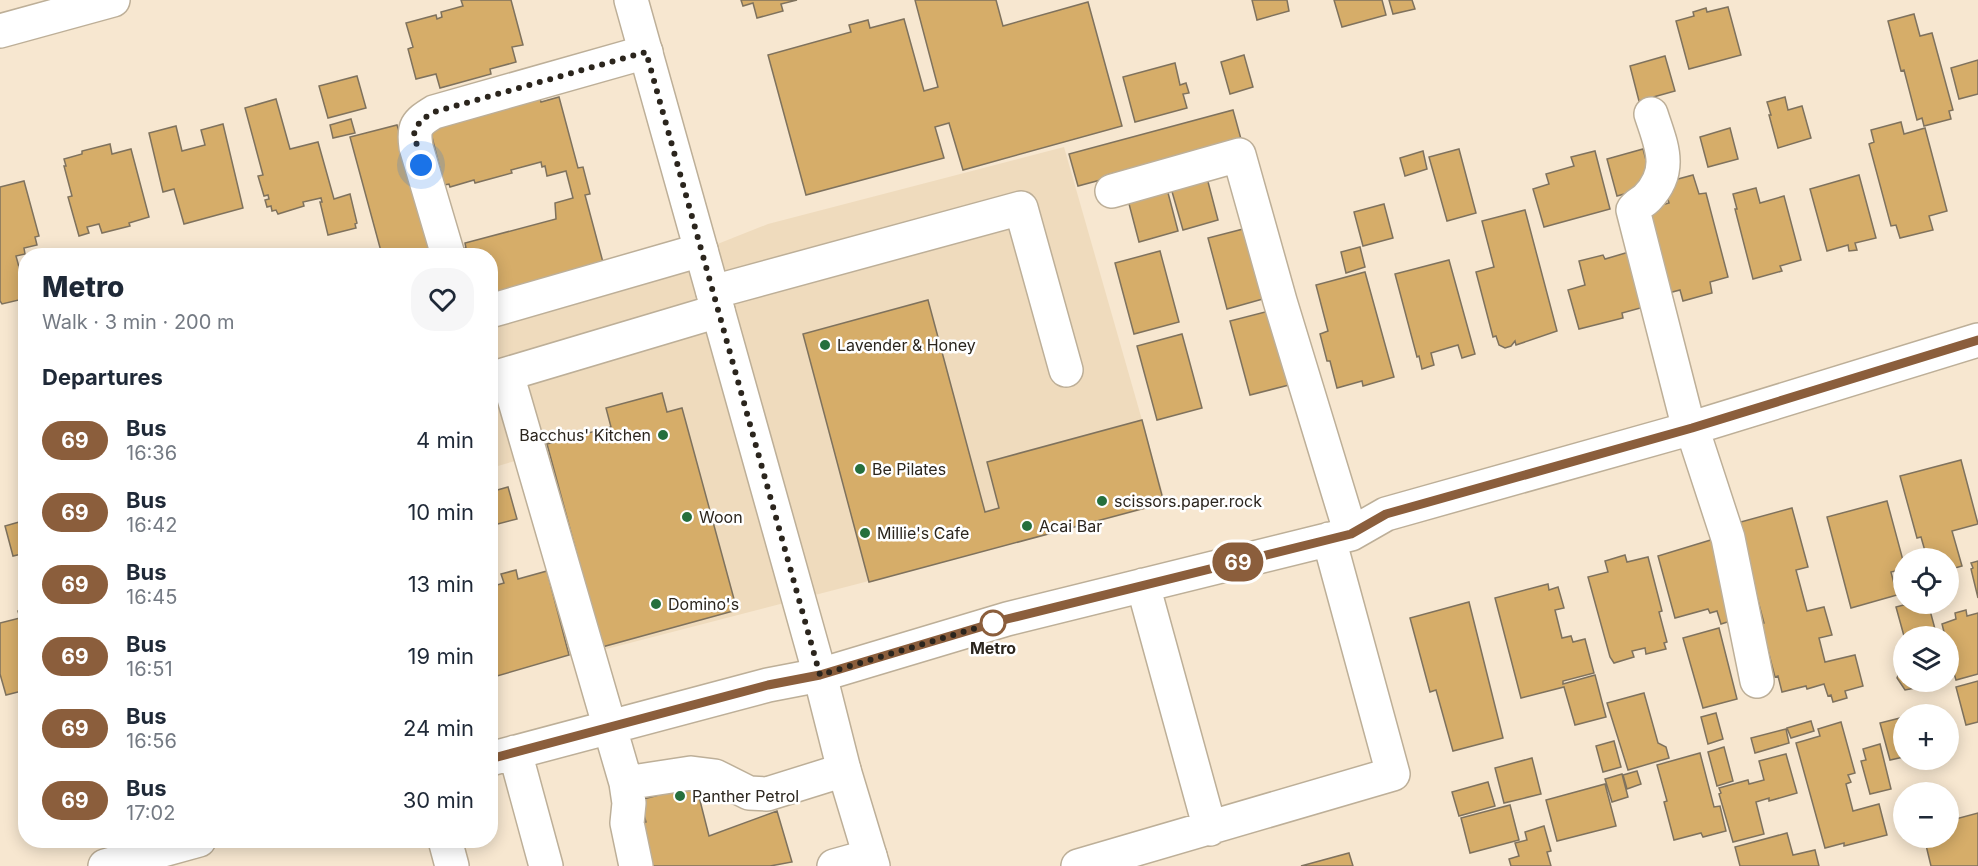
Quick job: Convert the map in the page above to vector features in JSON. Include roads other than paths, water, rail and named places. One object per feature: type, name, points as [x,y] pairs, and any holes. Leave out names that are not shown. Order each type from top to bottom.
[{"type":"street","points":[[0,31],[112,0]]},
{"type":"street","points":[[631,0],[871,861],[834,866]]},
{"type":"street","points":[[446,248],[416,147],[414,132],[421,120],[434,112],[646,52]]},
{"type":"street","points":[[1651,114],[1663,153],[1665,168],[1648,197],[1634,210],[1635,219],[1690,428],[1728,538],[1740,590],[1751,657],[1758,681]]},
{"type":"street","points":[[1078,866],[1393,774],[1340,537],[1280,301],[1239,155],[1112,191]]},
{"type":"street","points":[[636,866],[627,823],[629,803],[626,783],[499,377],[716,302],[1021,208],[1066,370]]},
{"type":"street","points":[[498,309],[701,250]]},
{"type":"street","points":[[546,866],[503,756],[768,685],[820,675],[1007,619],[1340,537],[1386,514],[1690,428],[1978,340]]},
{"type":"street","points":[[1143,585],[1210,829]]},
{"type":"street","points":[[626,783],[691,773],[715,776],[749,793],[767,794],[844,770]]},
{"type":"street","points":[[105,866],[171,848]]},
{"type":"street","points":[[447,848],[452,866]]},
{"type":"place","name":"Lavender & Honey","points":[[825,345]]},
{"type":"place","name":"Bacchus' Kitchen","points":[[663,435]]},
{"type":"place","name":"Be Pilates","points":[[860,469]]},
{"type":"place","name":"scissors.paper.rock","points":[[1102,501]]},
{"type":"place","name":"Woon","points":[[687,517]]},
{"type":"place","name":"Acai Bar","points":[[1027,526]]},
{"type":"place","name":"Millie's Cafe","points":[[865,533]]},
{"type":"place","name":"Domino's","points":[[656,604]]},
{"type":"place","name":"Metro","points":[[993,623]]},
{"type":"place","name":"Panther Petrol","points":[[680,796]]}]
